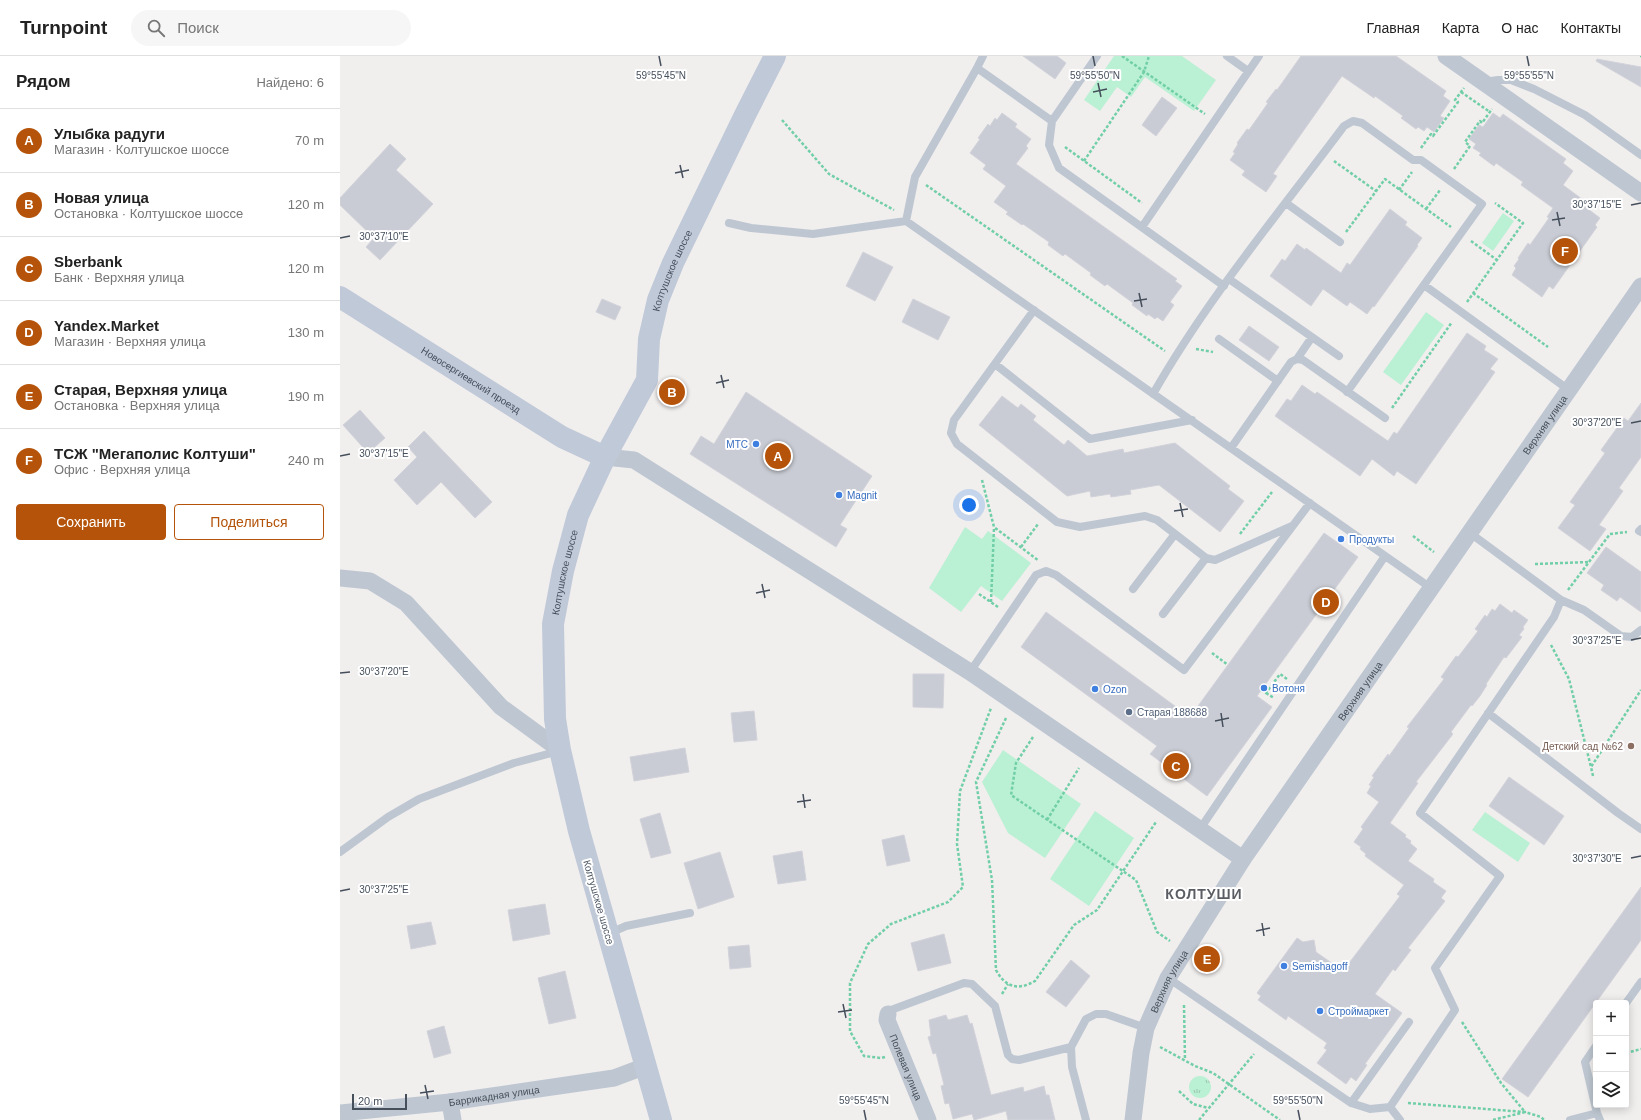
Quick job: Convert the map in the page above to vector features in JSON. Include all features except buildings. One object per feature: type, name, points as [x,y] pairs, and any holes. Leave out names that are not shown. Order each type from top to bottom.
[{"type":"main road","name":"Колтушское шоссе","points":[[662,1120],[579,831],[560,750],[555,719],[553,624],[563,571],[578,516],[605,457],[647,380],[649,339],[658,300],[673,264],[745,114],[775,56]]},
{"type":"main road","name":"Новосергиевский проезд","points":[[340,296],[562,437],[605,457]]},
{"type":"street","points":[[1446,56],[1476,82],[1641,193]]},
{"type":"street","name":"Верхняя улица","points":[[1133,1120],[1141,1053],[1146,1028],[1168,978],[1184,951],[1243,859],[1641,286]]},
{"type":"street","points":[[605,457],[634,460],[970,672],[1243,859]]},
{"type":"street","points":[[340,578],[370,581],[406,603],[501,707],[560,750]]},
{"type":"street","name":"Полевая улица","points":[[888,1014],[887,1020],[928,1120]]},
{"type":"street","name":"Баррикадная улица","points":[[340,1112],[450,1102],[614,1078],[646,1066]]},
{"type":"street","points":[[450,1102],[454,1120]]},
{"type":"lane","points":[[906,221],[914,177],[983,56]]},
{"type":"lane","points":[[1097,56],[1052,121],[1049,145],[1059,168],[1224,286]]},
{"type":"lane","points":[[1227,56],[1248,71]]},
{"type":"lane","points":[[1142,227],[1248,71],[1260,56]]},
{"type":"lane","points":[[977,68],[1052,121]]},
{"type":"lane","points":[[1476,82],[1511,80],[1534,89],[1584,115],[1641,155]]},
{"type":"lane","points":[[1153,394],[1174,357],[1229,279],[1344,126],[1353,121],[1362,123],[1413,160],[1421,160],[1482,204],[1347,392]]},
{"type":"lane","points":[[1286,203],[1340,242]]},
{"type":"lane","points":[[729,223],[751,228],[812,234],[906,221],[1432,588]]},
{"type":"lane","points":[[1229,279],[1339,356]]},
{"type":"lane","points":[[1424,285],[1570,390]]},
{"type":"lane","points":[[1034,310],[954,420],[950,432],[957,444],[976,460],[1057,522],[1080,528],[1145,516],[1157,520],[1206,558],[1215,560],[1292,526]]},
{"type":"lane","points":[[1231,448],[1291,362],[1297,359],[1312,337]]},
{"type":"lane","points":[[1218,339],[1278,381]]},
{"type":"lane","points":[[1297,359],[1304,360],[1385,418]]},
{"type":"lane","points":[[995,364],[1090,439],[1192,420]]},
{"type":"lane","points":[[970,672],[1036,575],[1046,571],[1056,575],[1184,670],[1310,503]]},
{"type":"lane","points":[[1470,533],[1561,600],[1584,610],[1621,636],[1632,637],[1641,630]]},
{"type":"lane","points":[[1133,589],[1175,534]]},
{"type":"lane","points":[[1200,829],[1385,556]]},
{"type":"lane","points":[[1163,614],[1206,558]]},
{"type":"lane","points":[[1168,978],[1351,1103],[1370,1109],[1392,1104],[1455,1010],[1435,968],[1500,876],[1420,813],[1554,617],[1561,600]]},
{"type":"lane","points":[[1488,713],[1641,829]]},
{"type":"lane","points":[[340,852],[388,818],[419,799],[514,763],[560,750]]},
{"type":"lane","points":[[608,934],[626,926],[690,913]]},
{"type":"lane","points":[[1629,1000],[1638,993],[1641,982]]},
{"type":"lane","points":[[888,1014],[891,1010],[964,983],[972,984],[995,1006],[1008,1055],[1012,1059],[1018,1060],[1071,1046]]},
{"type":"lane","points":[[1086,1120],[1072,1067],[1071,1046],[1086,1019],[1096,1014],[1106,1014],[1146,1028]]},
{"type":"lane","points":[[1351,1103],[1409,1022]]},
{"type":"lane","points":[[1570,1120],[1599,1117],[1585,1062],[1593,1050]]},
{"type":"lane","points":[[1392,1104],[1400,1120]]},
{"type":"path","points":[[1122,56],[1214,121]]},
{"type":"path","points":[[1084,161],[1144,72],[1149,56]]},
{"type":"path","points":[[1413,160],[1431,134],[1433,136],[1458,102],[1455,100],[1461,92],[1476,82]]},
{"type":"path","points":[[1461,92],[1490,112]]},
{"type":"path","points":[[1426,209],[1470,146],[1465,142],[1480,122],[1482,124],[1494,107]]},
{"type":"path","points":[[782,120],[829,174],[894,210],[906,221]]},
{"type":"path","points":[[1050,137],[1153,210]]},
{"type":"path","points":[[1324,153],[1376,191]]},
{"type":"path","points":[[914,177],[1174,357]]},
{"type":"path","points":[[1399,190],[1408,177]]},
{"type":"path","points":[[1340,242],[1384,179],[1497,260]]},
{"type":"path","points":[[1473,293],[1548,346]]},
{"type":"path","points":[[976,460],[994,527],[991,602]]},
{"type":"path","points":[[1222,556],[1280,482]]},
{"type":"path","points":[[1021,547],[1045,514]]},
{"type":"path","points":[[994,527],[1038,560],[1046,571]]},
{"type":"path","points":[[1561,600],[1610,534],[1640,531]]},
{"type":"path","points":[[1413,536],[1438,555]]},
{"type":"path","points":[[1513,565],[1589,562]]},
{"type":"path","points":[[979,594],[1009,615]]},
{"type":"path","points":[[1202,646],[1228,665]]},
{"type":"path","points":[[1553,648],[1569,679],[1595,785],[1591,792]]},
{"type":"path","points":[[1261,690],[1266,693],[1280,674],[1297,687]]},
{"type":"path","points":[[1591,767],[1641,690]]},
{"type":"path","points":[[900,1050],[881,1058],[864,1056],[850,1031],[850,983],[868,944],[891,924],[948,902],[963,887],[956,844],[960,790],[997,691]]},
{"type":"path","points":[[1013,701],[1002,728],[976,782],[992,880],[996,970],[1000,978],[1008,984],[1017,987],[1027,986],[1035,980],[1074,925],[1097,910],[1156,822]]},
{"type":"path","points":[[1034,737],[1016,763],[1011,795],[1136,880],[1157,932],[1184,951]]},
{"type":"path","points":[[1047,820],[1079,768]]},
{"type":"path","points":[[1184,1004],[1185,1061]]},
{"type":"path","points":[[1455,1010],[1501,1083],[1525,1112]]},
{"type":"path","points":[[1156,1045],[1185,1061],[1213,1072],[1280,1120]]},
{"type":"path","points":[[1629,1052],[1641,1049]]},
{"type":"path","points":[[1199,1120],[1254,1054]]},
{"type":"path","points":[[1179,1091],[1193,1104],[1208,1108]]},
{"type":"path","points":[[1392,1104],[1525,1112],[1544,1120]]},
{"type":"path","points":[[1493,1120],[1525,1112]]},
{"type":"green space","points":[[1114,56],[1182,56],[1216,80],[1194,111],[1145,77],[1131,97],[1117,87],[1100,111],[1084,100]]},
{"type":"green space","points":[[1503,213],[1514,221],[1493,251],[1482,243]]},
{"type":"green space","points":[[1426,312],[1444,325],[1401,385],[1383,372]]},
{"type":"green space","points":[[965,527],[982,539],[988,531],[1031,563],[1002,601],[981,586],[961,612],[929,588]]},
{"type":"green space","points":[[1003,750],[1081,804],[1045,858],[1008,833],[982,782]]},
{"type":"green space","points":[[1095,811],[1134,838],[1089,906],[1050,879]]},
{"type":"green space","points":[[1485,812],[1530,843],[1518,862],[1472,830]]},
{"type":"green space","points":[[1196,1076],[1204,1076],[1211,1083],[1211,1091],[1204,1098],[1196,1098],[1189,1091],[1189,1083]]},
{"type":"place","name":"ТСЖ \"Мегаполис Колтуши\"","points":[[1565,251]]},
{"type":"place","name":"Новая улица","points":[[672,392]]},
{"type":"place","name":"МТС","points":[[756,444]]},
{"type":"place","name":"Улыбка радуги","points":[[778,456]]},
{"type":"place","name":"Magnit","points":[[839,495]]},
{"type":"place","name":"Продукты","points":[[1341,539]]},
{"type":"place","name":"Yandex.Market","points":[[1326,602]]},
{"type":"place","name":"Вотоня","points":[[1264,688]]},
{"type":"place","name":"Ozon","points":[[1095,689]]},
{"type":"place","name":"Старая 188688","points":[[1129,712]]},
{"type":"place","name":"Детский сад №62","points":[[1631,746]]},
{"type":"place","name":"Sberbank","points":[[1176,766]]},
{"type":"place","name":"Старая, Верхняя улица","points":[[1207,959]]},
{"type":"place","name":"Semishagoff","points":[[1284,966]]},
{"type":"place","name":"Строймаркет","points":[[1320,1011]]},
{"type":"district","name":"КОЛТУШИ","points":[[1204,894]]}]
